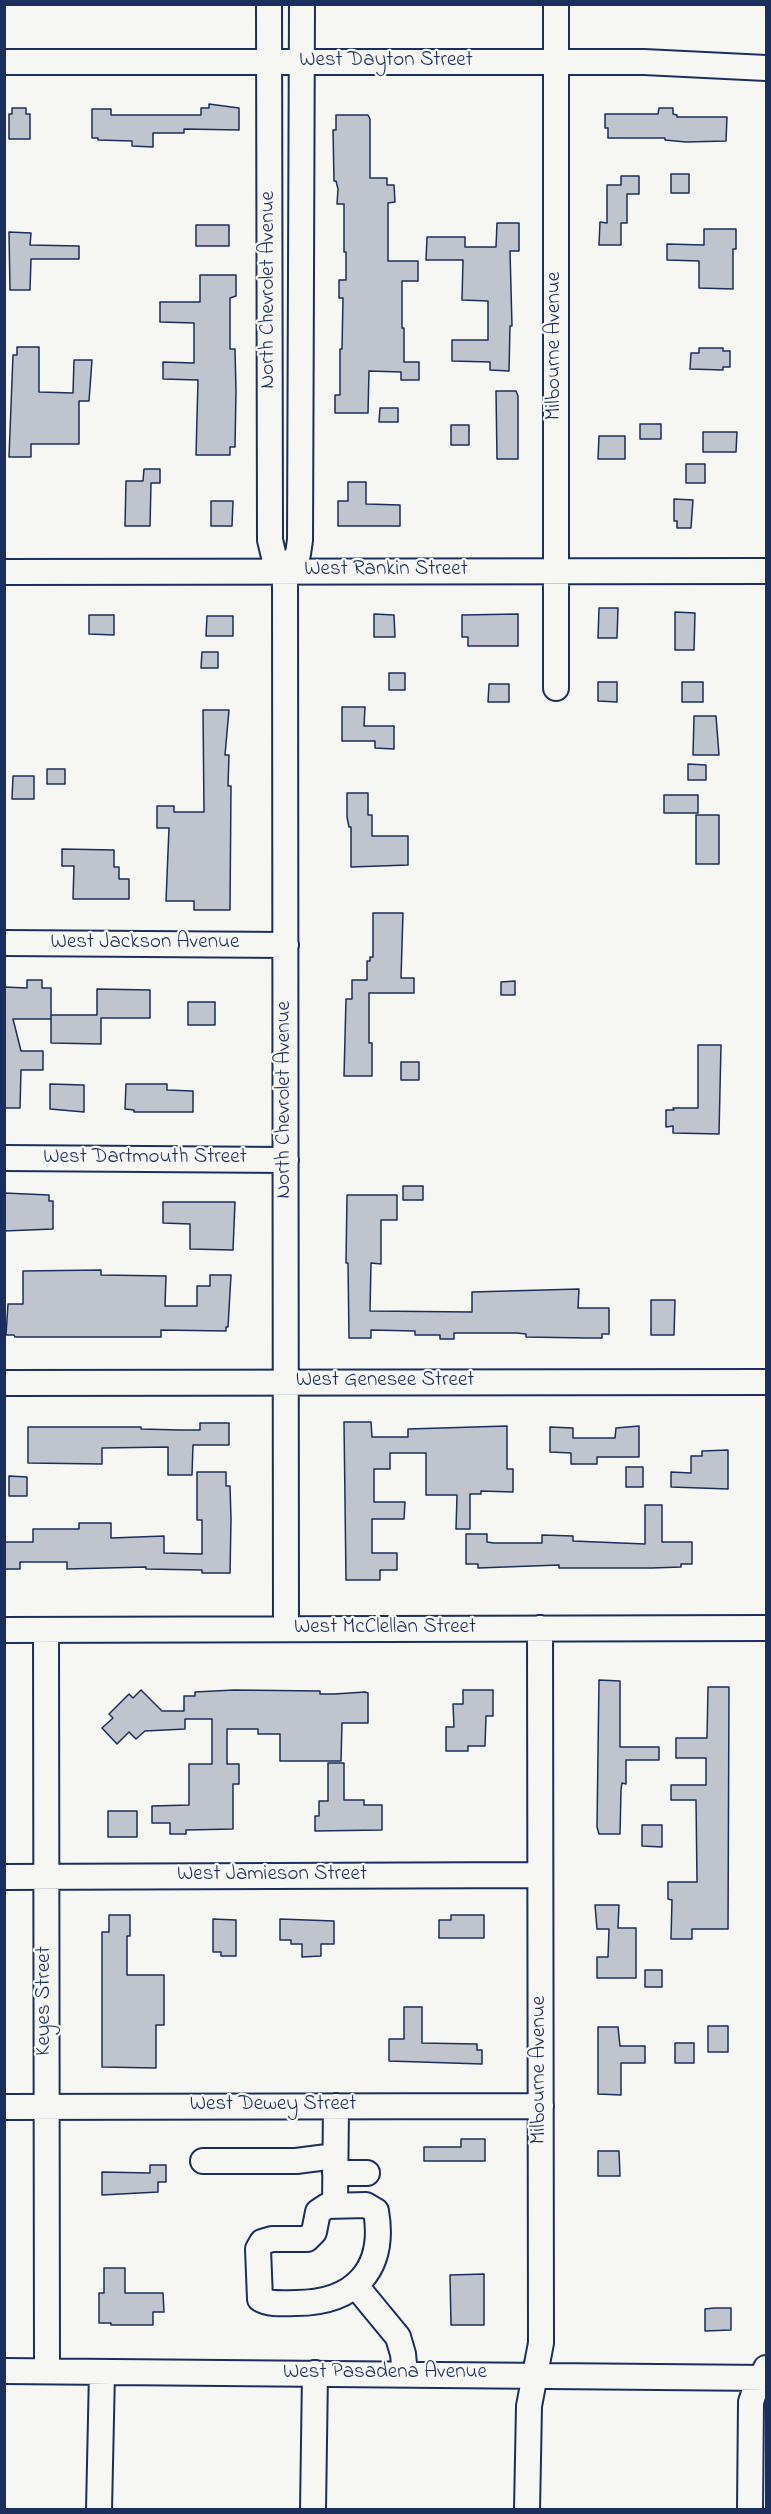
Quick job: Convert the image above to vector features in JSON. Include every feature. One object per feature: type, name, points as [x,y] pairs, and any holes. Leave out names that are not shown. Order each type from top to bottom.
[{"type":"street","name":"North Chevrolet Avenue","points":[[269,4],[270,540],[275,561],[285,571]]},
{"type":"street","name":"North Chevrolet Avenue","points":[[286,1629],[285,571],[298,554],[300,540],[302,4]]},
{"type":"street","name":"Milbourne Avenue","points":[[556,4],[556,688]]},
{"type":"street","name":"West Dayton Street","points":[[4,62],[556,62],[678,63],[766,68]]},
{"type":"street","points":[[270,252],[301,253]]},
{"type":"street","name":"West Rankin Street","points":[[4,572],[766,570]]},
{"type":"street","name":"West Jackson Avenue","points":[[4,943],[285,945]]},
{"type":"street","name":"West Dartmouth Street","points":[[4,1158],[286,1160]]},
{"type":"street","name":"West Genesee Street","points":[[4,1383],[766,1382]]},
{"type":"street","name":"Milbourne Avenue","points":[[527,2510],[529,2406],[541,2343],[540,1628]]},
{"type":"street","name":"West McClellan Street","points":[[4,1630],[766,1628]]},
{"type":"street","name":"Keyes Street","points":[[46,1630],[47,2371]]},
{"type":"street","name":"West Jamieson Street","points":[[4,1876],[540,1875]]},
{"type":"street","points":[[335,2205],[336,2106]]},
{"type":"street","name":"West Dewey Street","points":[[4,2107],[541,2106]]},
{"type":"street","points":[[203,2161],[296,2161],[335,2164],[367,2173]]},
{"type":"street","points":[[335,2205],[366,2205],[376,2211],[374,2261],[356,2286],[336,2298],[319,2302],[272,2303],[262,2301],[258,2296],[258,2249],[262,2242],[272,2239],[307,2239],[314,2232],[318,2212],[322,2208],[335,2205]]},
{"type":"street","points":[[356,2286],[398,2337],[405,2374]]},
{"type":"street","name":"West Pasadena Avenue","points":[[4,2371],[535,2375],[765,2374]]},
{"type":"street","points":[[99,2510],[102,2372]]},
{"type":"street","points":[[313,2510],[315,2373]]},
{"type":"street","points":[[750,2510],[751,2408],[754,2390],[765,2374]]},
{"type":"building","points":[[209,104],[239,108],[239,130],[184,129],[184,133],[153,133],[153,147],[132,146],[132,141],[92,138],[92,109],[111,109],[111,115],[201,115],[201,108],[209,108]]},
{"type":"building","points":[[12,108],[26,108],[26,114],[30,114],[30,139],[9,139],[9,114],[12,114]]},
{"type":"building","points":[[659,108],[673,108],[673,114],[677,117],[727,117],[726,141],[686,142],[665,140],[665,138],[608,138],[605,114],[658,114]]},
{"type":"building","points":[[336,115],[368,115],[370,119],[370,178],[387,178],[387,185],[394,185],[395,202],[388,203],[388,261],[418,261],[418,281],[402,281],[402,328],[404,328],[404,362],[419,362],[419,380],[401,380],[401,372],[369,371],[368,413],[335,413],[335,395],[340,395],[340,349],[342,349],[343,298],[339,298],[339,280],[346,280],[344,204],[337,204],[338,189],[334,181],[333,130],[336,130]]},
{"type":"building","points":[[671,174],[689,174],[689,193],[671,193]]},
{"type":"building","points":[[621,176],[639,176],[639,194],[627,194],[627,223],[621,223],[621,245],[599,245],[600,222],[607,223],[607,185],[621,185]]},
{"type":"building","points":[[497,223],[519,223],[519,251],[510,251],[512,326],[510,326],[509,371],[490,370],[490,362],[452,361],[452,340],[488,340],[488,301],[462,300],[463,260],[426,260],[427,237],[465,237],[465,247],[496,247]]},
{"type":"building","points":[[196,225],[229,225],[229,246],[196,246]]},
{"type":"building","points":[[704,229],[736,229],[736,249],[733,249],[733,289],[699,288],[699,261],[667,260],[667,244],[704,245]]},
{"type":"building","points":[[9,232],[31,233],[30,245],[79,246],[79,259],[31,259],[30,290],[10,290]]},
{"type":"building","points":[[200,275],[236,275],[236,296],[230,298],[230,349],[235,349],[236,391],[235,447],[230,447],[230,455],[196,455],[198,380],[163,379],[163,362],[194,363],[194,323],[160,322],[160,302],[200,302]]},
{"type":"building","points":[[17,347],[39,347],[39,392],[73,393],[74,360],[92,360],[89,401],[79,401],[79,444],[31,444],[31,457],[9,457],[13,355],[17,355]]},
{"type":"building","points":[[699,348],[723,348],[723,351],[730,351],[730,367],[723,367],[723,370],[690,369],[691,353],[699,353]]},
{"type":"building","points":[[496,391],[516,391],[518,396],[518,459],[497,459]]},
{"type":"building","points":[[380,408],[398,408],[398,422],[379,422]]},
{"type":"building","points":[[640,424],[661,424],[661,439],[640,439]]},
{"type":"building","points":[[451,425],[469,425],[469,445],[451,445]]},
{"type":"building","points":[[703,432],[737,432],[736,452],[703,452]]},
{"type":"building","points":[[599,436],[625,436],[625,459],[598,459]]},
{"type":"building","points":[[686,464],[705,464],[705,483],[686,483]]},
{"type":"building","points":[[144,469],[160,469],[160,483],[151,483],[150,526],[125,526],[126,481],[143,481]]},
{"type":"building","points":[[348,482],[366,482],[366,504],[400,505],[400,526],[338,526],[338,501],[348,501]]},
{"type":"building","points":[[674,499],[693,500],[691,528],[677,528],[677,521],[674,521]]},
{"type":"building","points":[[211,501],[233,501],[232,526],[211,526]]},
{"type":"building","points":[[599,608],[618,608],[617,638],[598,638]]},
{"type":"building","points":[[675,612],[695,613],[694,650],[675,650]]},
{"type":"building","points":[[374,614],[394,615],[395,637],[374,637]]},
{"type":"building","points":[[518,614],[518,646],[468,646],[468,637],[462,637],[462,615]]},
{"type":"building","points":[[89,615],[114,615],[114,635],[89,634]]},
{"type":"building","points":[[207,616],[233,616],[233,636],[206,636]]},
{"type":"building","points":[[202,652],[218,652],[218,668],[201,668]]},
{"type":"building","points":[[389,673],[405,673],[405,690],[389,690]]},
{"type":"building","points":[[598,682],[617,682],[617,702],[598,701]]},
{"type":"building","points":[[682,682],[703,682],[703,702],[682,702]]},
{"type":"building","points":[[489,684],[509,684],[509,702],[488,702]]},
{"type":"building","points":[[342,707],[365,707],[364,726],[394,726],[394,749],[375,748],[375,741],[342,741]]},
{"type":"building","points":[[203,710],[229,710],[225,755],[229,755],[228,786],[231,786],[230,910],[194,910],[194,901],[166,901],[169,828],[157,828],[157,806],[174,806],[174,812],[204,812]]},
{"type":"building","points":[[694,716],[716,716],[719,755],[693,755]]},
{"type":"building","points":[[688,764],[706,765],[706,780],[688,780]]},
{"type":"building","points":[[47,769],[65,769],[65,784],[47,784]]},
{"type":"building","points":[[13,776],[34,776],[34,799],[12,799]]},
{"type":"building","points":[[347,793],[368,793],[368,815],[372,815],[372,836],[408,836],[408,865],[351,867],[351,827],[349,827],[347,817]]},
{"type":"building","points":[[664,795],[698,795],[698,813],[664,813]]},
{"type":"building","points":[[696,815],[719,815],[719,864],[696,864]]},
{"type":"building","points":[[62,849],[114,850],[114,867],[119,867],[119,879],[129,879],[129,899],[73,899],[74,866],[62,866]]},
{"type":"building","points":[[373,913],[403,913],[401,978],[414,978],[414,993],[369,993],[369,1043],[372,1043],[372,1076],[344,1076],[346,999],[352,999],[352,980],[367,980],[367,961],[373,957]]},
{"type":"building","points":[[27,980],[42,980],[42,988],[51,988],[51,1019],[13,1019],[21,1051],[43,1051],[43,1070],[21,1070],[20,1108],[4,1108],[4,987],[27,988]]},
{"type":"building","points":[[515,981],[515,995],[501,995],[501,982]]},
{"type":"building","points":[[97,989],[150,990],[150,1018],[101,1018],[101,1044],[51,1043],[51,1015],[97,1015]]},
{"type":"building","points":[[188,1002],[215,1002],[215,1025],[188,1025]]},
{"type":"building","points":[[698,1045],[721,1045],[719,1134],[673,1133],[673,1126],[666,1127],[666,1110],[698,1108]]},
{"type":"building","points":[[401,1062],[419,1062],[419,1080],[401,1080]]},
{"type":"building","points":[[50,1084],[84,1085],[84,1112],[50,1109]]},
{"type":"building","points":[[126,1084],[167,1084],[167,1090],[193,1091],[193,1112],[134,1112],[134,1110],[125,1109]]},
{"type":"building","points":[[403,1186],[423,1186],[423,1200],[403,1200]]},
{"type":"building","points":[[4,1193],[49,1195],[49,1201],[53,1201],[53,1229],[4,1231]]},
{"type":"building","points":[[347,1195],[397,1195],[397,1220],[381,1220],[381,1264],[371,1263],[370,1311],[472,1312],[472,1292],[579,1289],[578,1308],[609,1308],[609,1334],[602,1334],[602,1338],[587,1338],[526,1337],[526,1334],[517,1333],[454,1333],[454,1339],[440,1339],[440,1335],[415,1335],[415,1331],[371,1330],[371,1338],[349,1338],[348,1263],[346,1263]]},
{"type":"building","points":[[163,1202],[235,1202],[233,1250],[190,1249],[190,1224],[163,1223]]},
{"type":"building","points":[[101,1270],[101,1275],[166,1276],[165,1306],[197,1306],[197,1286],[210,1286],[210,1275],[231,1275],[228,1327],[226,1331],[161,1330],[161,1337],[15,1337],[6,1335],[8,1304],[23,1304],[23,1271]]},
{"type":"building","points":[[651,1300],[675,1300],[674,1335],[651,1335]]},
{"type":"building","points":[[344,1422],[371,1422],[372,1437],[408,1437],[408,1429],[507,1426],[507,1469],[513,1469],[513,1492],[481,1491],[481,1494],[470,1494],[470,1529],[456,1529],[457,1495],[426,1495],[426,1453],[390,1453],[390,1469],[374,1469],[374,1502],[405,1502],[404,1519],[372,1519],[372,1553],[397,1553],[397,1570],[380,1570],[380,1580],[346,1580]]},
{"type":"building","points":[[200,1423],[229,1423],[229,1445],[193,1445],[192,1475],[168,1475],[168,1447],[102,1448],[102,1464],[28,1463],[28,1427],[141,1427],[141,1429],[200,1430]]},
{"type":"building","points":[[639,1426],[639,1457],[597,1457],[597,1464],[571,1464],[571,1453],[550,1452],[550,1427],[573,1428],[573,1438],[615,1438],[616,1428]]},
{"type":"building","points":[[728,1450],[728,1489],[671,1487],[671,1472],[691,1473],[691,1456],[702,1456],[702,1451]]},
{"type":"building","points":[[626,1467],[643,1467],[643,1487],[626,1487]]},
{"type":"building","points":[[197,1472],[226,1472],[226,1486],[230,1486],[230,1573],[146,1569],[146,1567],[67,1569],[67,1562],[20,1562],[20,1569],[4,1569],[4,1542],[33,1542],[33,1529],[79,1529],[79,1523],[111,1523],[111,1538],[164,1536],[164,1553],[202,1554],[202,1520],[197,1520]]},
{"type":"building","points":[[9,1476],[27,1477],[27,1496],[9,1496]]},
{"type":"building","points":[[645,1505],[662,1505],[662,1542],[692,1542],[692,1564],[681,1564],[681,1567],[652,1568],[559,1568],[559,1565],[478,1568],[478,1564],[466,1564],[466,1534],[487,1534],[487,1542],[494,1543],[542,1543],[542,1535],[573,1536],[573,1541],[645,1544]]},
{"type":"building","points":[[599,1680],[620,1681],[620,1747],[659,1747],[659,1760],[626,1760],[626,1784],[622,1783],[621,1790],[620,1834],[599,1834],[597,1827]]},
{"type":"building","points":[[708,1687],[729,1687],[728,1929],[692,1929],[692,1939],[671,1939],[672,1900],[668,1899],[668,1882],[697,1882],[696,1800],[671,1800],[671,1785],[706,1785],[706,1758],[676,1758],[676,1738],[707,1738]]},
{"type":"building","points":[[141,1690],[162,1711],[184,1711],[184,1696],[195,1696],[195,1692],[320,1691],[320,1694],[334,1694],[365,1692],[368,1693],[368,1723],[342,1723],[341,1761],[280,1761],[280,1734],[258,1734],[258,1729],[227,1729],[227,1764],[239,1764],[239,1784],[233,1784],[233,1829],[186,1830],[186,1834],[170,1834],[170,1823],[152,1823],[152,1806],[189,1805],[189,1764],[212,1764],[212,1719],[185,1719],[185,1729],[145,1731],[136,1739],[129,1732],[117,1744],[102,1728],[113,1718],[109,1714],[129,1694],[133,1698]]},
{"type":"building","points":[[463,1690],[493,1690],[493,1716],[486,1716],[485,1746],[468,1746],[468,1751],[446,1751],[446,1727],[454,1727],[453,1704],[463,1704]]},
{"type":"building","points":[[328,1763],[344,1763],[344,1800],[364,1800],[364,1805],[382,1805],[382,1830],[315,1831],[315,1816],[319,1816],[319,1801],[328,1801]]},
{"type":"building","points":[[108,1811],[137,1811],[137,1837],[108,1837]]},
{"type":"building","points":[[642,1825],[662,1825],[662,1847],[642,1846]]},
{"type":"building","points":[[595,1905],[619,1905],[618,1928],[636,1928],[636,1978],[597,1978],[597,1957],[608,1957],[609,1929],[597,1929]]},
{"type":"building","points":[[109,1915],[130,1915],[130,1936],[127,1936],[127,1975],[164,1975],[164,2025],[156,2025],[156,2068],[102,2067],[102,1932],[109,1932]]},
{"type":"building","points":[[451,1915],[484,1915],[484,1938],[439,1938],[439,1920],[451,1920]]},
{"type":"building","points":[[213,1919],[236,1920],[236,1956],[221,1956],[221,1952],[213,1952]]},
{"type":"building","points":[[280,1919],[334,1921],[334,1944],[321,1944],[321,1956],[302,1957],[302,1944],[291,1944],[291,1940],[280,1940]]},
{"type":"building","points":[[645,1970],[662,1970],[662,1987],[645,1987]]},
{"type":"building","points":[[404,2007],[422,2007],[422,2043],[477,2044],[477,2050],[482,2050],[482,2064],[389,2061],[389,2039],[404,2039]]},
{"type":"building","points":[[708,2026],[728,2026],[728,2052],[708,2052]]},
{"type":"building","points":[[598,2027],[618,2027],[620,2046],[645,2046],[645,2063],[621,2063],[621,2095],[598,2094]]},
{"type":"building","points":[[675,2043],[694,2043],[694,2063],[675,2063]]},
{"type":"building","points":[[461,2139],[485,2139],[485,2161],[424,2161],[424,2147],[461,2147]]},
{"type":"building","points":[[598,2151],[619,2151],[620,2176],[598,2176]]},
{"type":"building","points":[[150,2165],[166,2165],[166,2182],[158,2182],[158,2192],[102,2195],[102,2172],[150,2173]]},
{"type":"building","points":[[104,2268],[125,2268],[125,2293],[163,2293],[164,2312],[153,2312],[153,2325],[99,2323],[99,2293],[104,2293]]},
{"type":"building","points":[[484,2274],[484,2325],[451,2325],[450,2275]]},
{"type":"building","points":[[731,2308],[731,2330],[705,2331],[705,2309]]}]
